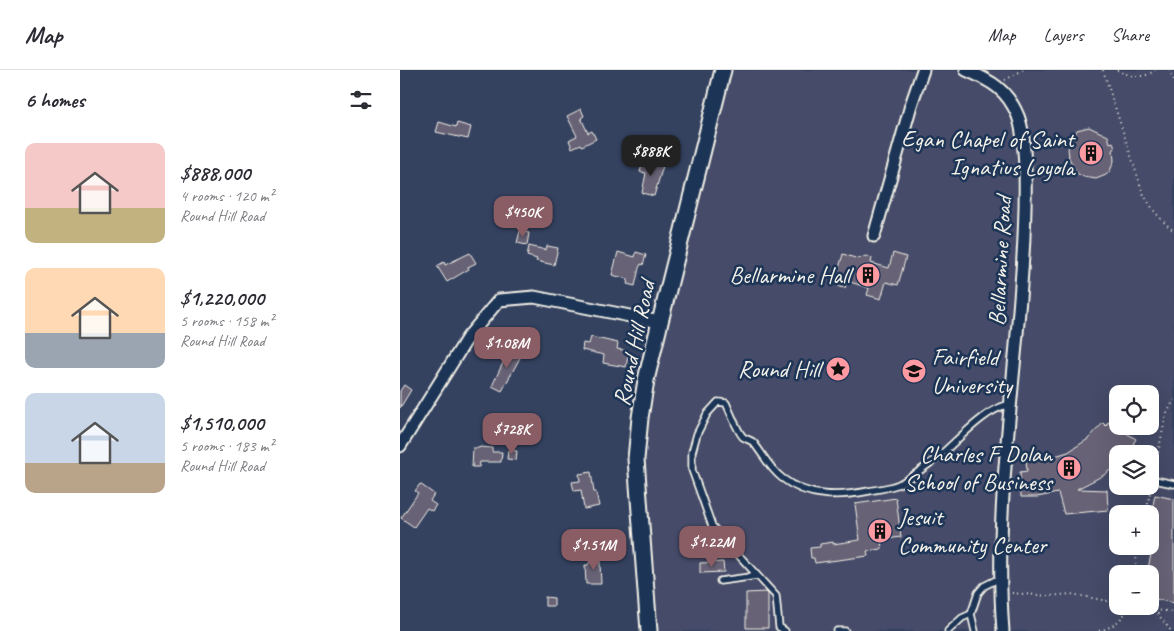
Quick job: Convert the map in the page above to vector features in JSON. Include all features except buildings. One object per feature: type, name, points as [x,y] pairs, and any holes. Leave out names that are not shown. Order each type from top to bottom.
[{"type":"main road","name":"Round Hill Road","points":[[649,631],[636,459],[640,418],[646,380],[722,70]]},
{"type":"street","points":[[874,236],[911,105],[923,70]]},
{"type":"street","name":"Bellarmine Road","points":[[966,70],[997,86],[1011,102],[1021,128],[1024,154],[1026,192],[1024,250],[1006,447],[1000,578],[1003,631]]},
{"type":"street","points":[[400,446],[468,337],[499,300],[534,297],[660,322]]},
{"type":"lane","points":[[785,631],[779,627],[776,596],[712,526],[692,470],[692,452],[697,434],[707,414],[718,402],[726,403],[743,436],[752,441],[762,457],[782,478],[804,490],[829,496],[888,488],[899,484],[937,457],[990,413],[999,407],[1010,405]]},
{"type":"lane","points":[[1159,481],[1174,484]]},
{"type":"lane","points":[[720,581],[757,576]]},
{"type":"lane","points":[[975,631],[971,614],[978,593],[984,586],[1000,578]]},
{"type":"lane","points":[[948,631],[962,618],[971,614]]},
{"type":"lane","points":[[837,631],[845,631]]},
{"type":"path","points":[[997,86],[1023,70]]},
{"type":"path","points":[[1103,70],[1143,193],[1160,218],[1174,231]]},
{"type":"path","points":[[1117,70],[1131,76],[1144,76],[1155,70]]},
{"type":"path","points":[[1169,70],[1174,80]]},
{"type":"path","points":[[1159,445],[1166,415],[1174,400]]},
{"type":"path","points":[[1000,592],[1049,596],[1071,594],[1109,601]]},
{"type":"path","points":[[1159,610],[1174,612]]},
{"type":"path","points":[[1099,631],[1112,626],[1124,615]]},
{"type":"path","points":[[1159,615],[1171,631]]},
{"type":"shaded area","name":"Fairfield University","points":[[730,70],[1174,70],[1174,631],[656,631],[644,454],[657,347]]},
{"type":"place","name":"Egan Chapel of Saint Ignatius Loyola","points":[[1091,153]]},
{"type":"place","name":"Bellarmine Hall","points":[[868,275]]},
{"type":"place","name":"Round Hill","points":[[838,369]]},
{"type":"place","name":"Fairfield University","points":[[914,371]]},
{"type":"place","name":"Charles F Dolan School of Business","points":[[1069,468]]},
{"type":"place","name":"Jesuit Community Center","points":[[880,531]]}]
